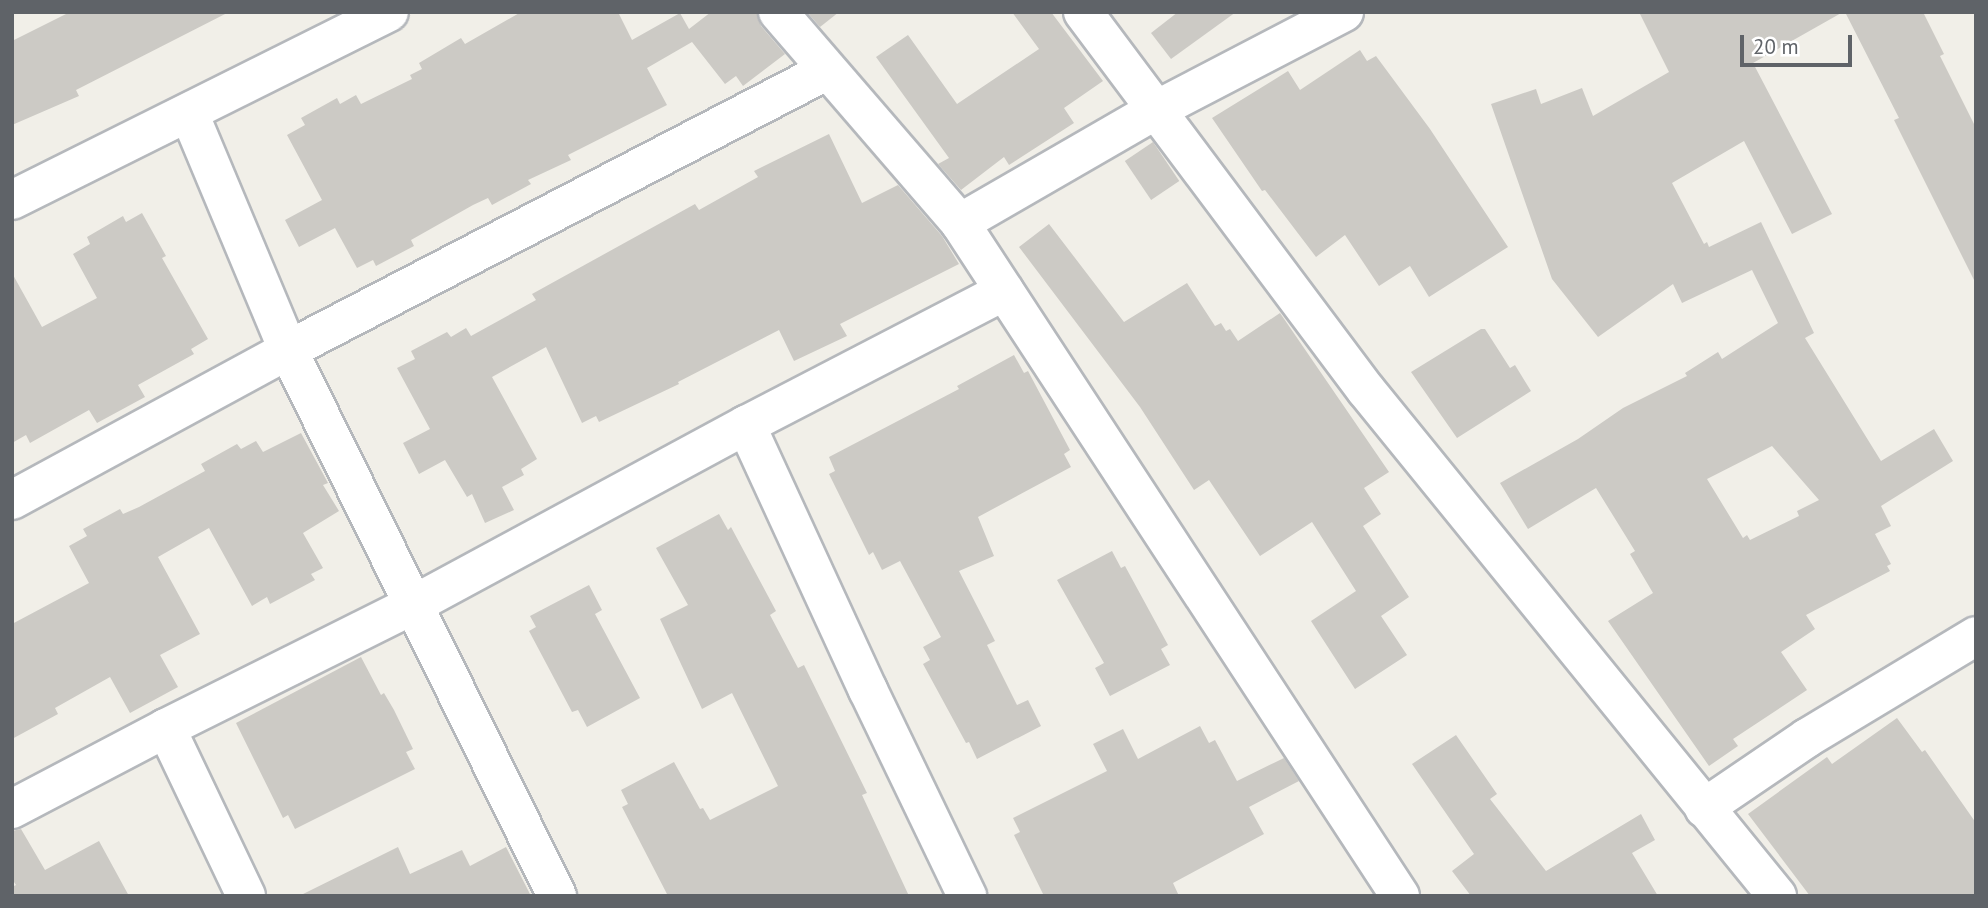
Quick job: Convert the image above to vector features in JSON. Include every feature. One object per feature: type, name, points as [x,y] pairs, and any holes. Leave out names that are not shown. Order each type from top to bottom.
[{"type":"street","points":[[12,200],[389,12]]},
{"type":"street","points":[[778,12],[826,71],[960,223],[1400,896]]},
{"type":"street","points":[[1083,12],[1366,390],[1777,896]]},
{"type":"street","points":[[960,223],[1156,110],[1343,12]]},
{"type":"street","points":[[12,500],[288,350],[826,71]]},
{"type":"street","points":[[188,113],[288,350],[557,896]]},
{"type":"street","points":[[12,809],[166,728],[413,605],[746,425],[1004,291]]},
{"type":"street","points":[[746,425],[967,896]]},
{"type":"street","points":[[1704,808],[1807,737],[1976,636]]},
{"type":"street","points":[[166,728],[246,896]]},
{"type":"building","points":[[70,12],[229,12],[76,90],[79,96],[12,125],[12,41]]},
{"type":"building","points":[[521,12],[618,12],[632,40],[680,13],[689,29],[711,12],[757,12],[761,26],[785,54],[743,86],[736,76],[725,84],[692,42],[647,68],[667,105],[568,155],[571,160],[528,180],[531,184],[492,205],[488,198],[473,205],[411,240],[414,246],[376,266],[373,260],[357,268],[335,228],[299,247],[285,220],[322,200],[287,135],[305,125],[301,118],[337,98],[340,104],[356,95],[361,104],[412,79],[410,75],[422,69],[419,63],[461,38],[465,44]]},
{"type":"building","points":[[807,12],[839,12],[820,27]]},
{"type":"building","points":[[1012,12],[1051,12],[1103,81],[1064,108],[1074,123],[1009,165],[1004,157],[961,190],[938,164],[949,158],[876,57],[908,35],[957,104],[1039,49]]},
{"type":"building","points":[[1178,12],[1236,12],[1171,59],[1151,33]]},
{"type":"building","points":[[1639,12],[1843,12],[1753,63],[1832,214],[1792,234],[1744,141],[1672,183],[1704,244],[1707,242],[1709,247],[1761,222],[1814,333],[1805,338],[1881,461],[1934,429],[1953,461],[1881,506],[1891,526],[1875,534],[1891,564],[1887,566],[1890,571],[1806,615],[1815,629],[1781,652],[1807,690],[1733,739],[1738,746],[1709,766],[1608,621],[1653,593],[1630,554],[1635,551],[1596,488],[1528,529],[1500,483],[1578,439],[1623,408],[1687,376],[1685,373],[1718,352],[1722,359],[1778,323],[1752,270],[1682,303],[1673,284],[1598,337],[1552,279],[1491,104],[1536,89],[1541,104],[1582,88],[1593,116],[1669,72]],"holes":[[[1772,446],[1819,500],[1797,511],[1799,516],[1750,540],[1747,535],[1743,538],[1707,479]]]},
{"type":"building","points":[[1845,12],[1923,12],[1944,54],[1940,56],[1976,128],[1976,284],[1894,120],[1899,118]]},
{"type":"building","points":[[1360,50],[1367,61],[1376,56],[1430,129],[1508,247],[1429,297],[1410,266],[1379,286],[1345,235],[1316,257],[1265,190],[1262,191],[1212,118],[1288,71],[1300,90]]},
{"type":"building","points":[[829,134],[862,203],[898,185],[942,236],[959,264],[840,324],[847,336],[794,361],[779,330],[678,382],[679,384],[599,422],[596,416],[582,423],[546,347],[492,377],[537,459],[521,469],[524,475],[502,487],[514,510],[485,523],[472,494],[467,497],[445,460],[419,474],[403,443],[430,429],[397,368],[415,359],[411,351],[447,332],[451,337],[466,328],[471,336],[536,300],[532,294],[695,204],[699,210],[758,177],[754,171]]},
{"type":"building","points":[[1153,142],[1179,181],[1151,200],[1125,161]]},
{"type":"building","points":[[142,213],[166,256],[162,258],[208,339],[191,349],[194,354],[138,385],[145,397],[97,423],[89,410],[30,443],[26,435],[12,443],[12,273],[42,327],[97,298],[73,254],[90,244],[87,237],[123,216],[126,222]]},
{"type":"building","points":[[1049,224],[1124,322],[1187,283],[1215,326],[1221,323],[1226,331],[1230,329],[1238,341],[1280,313],[1389,472],[1364,488],[1381,514],[1363,526],[1409,597],[1381,616],[1407,655],[1355,689],[1311,621],[1356,591],[1312,522],[1260,556],[1209,480],[1194,490],[1140,407],[1019,247]]},
{"type":"building","points":[[1485,329],[1510,368],[1515,365],[1531,391],[1457,438],[1411,372]]},
{"type":"building","points":[[1014,355],[1024,373],[1028,371],[1070,450],[1064,454],[1071,467],[978,517],[994,556],[959,571],[995,641],[987,645],[1017,705],[1028,700],[1041,726],[977,759],[923,664],[930,660],[923,647],[941,637],[900,561],[882,570],[873,552],[869,555],[829,474],[835,471],[829,457],[959,389],[957,386]]},
{"type":"building","points":[[301,433],[328,483],[323,485],[339,511],[303,533],[323,568],[311,574],[315,580],[270,604],[267,597],[252,606],[209,528],[158,557],[200,634],[160,655],[178,687],[130,713],[110,677],[55,708],[58,714],[12,739],[12,624],[89,583],[69,546],[87,536],[83,529],[120,509],[123,514],[139,507],[205,471],[201,464],[237,444],[241,449],[256,441],[263,452]]},
{"type":"building","points":[[719,514],[728,530],[731,527],[776,611],[770,615],[798,668],[804,665],[867,793],[862,795],[909,896],[668,896],[622,807],[628,804],[621,790],[674,762],[700,809],[703,808],[710,820],[778,786],[732,693],[702,709],[660,619],[688,605],[656,548]]},
{"type":"building","points":[[1112,551],[1121,568],[1125,566],[1168,645],[1161,649],[1170,665],[1110,696],[1095,668],[1104,663],[1057,580]]},
{"type":"building","points":[[589,585],[602,610],[595,614],[640,698],[587,727],[578,710],[572,712],[529,631],[536,627],[530,616]]},
{"type":"building","points":[[361,657],[381,695],[384,693],[394,710],[413,749],[406,752],[415,769],[295,829],[288,815],[283,818],[236,723]]},
{"type":"building","points":[[1897,718],[1922,752],[1925,750],[1976,823],[1976,896],[1810,896],[1748,814],[1827,757],[1832,764]]},
{"type":"building","points":[[1200,726],[1209,743],[1215,740],[1237,781],[1284,758],[1299,781],[1249,807],[1264,834],[1173,883],[1179,896],[1044,896],[1014,835],[1020,832],[1013,818],[1107,771],[1093,744],[1123,729],[1138,759]]},
{"type":"building","points":[[1456,735],[1497,794],[1490,799],[1546,871],[1641,814],[1655,840],[1632,853],[1658,896],[1471,896],[1452,871],[1474,854],[1412,764]]},
{"type":"building","points":[[21,829],[45,870],[99,841],[129,896],[12,896],[12,887],[16,885],[12,879],[12,831]]},
{"type":"building","points":[[398,847],[410,874],[462,850],[470,866],[506,847],[531,896],[299,896]]}]
